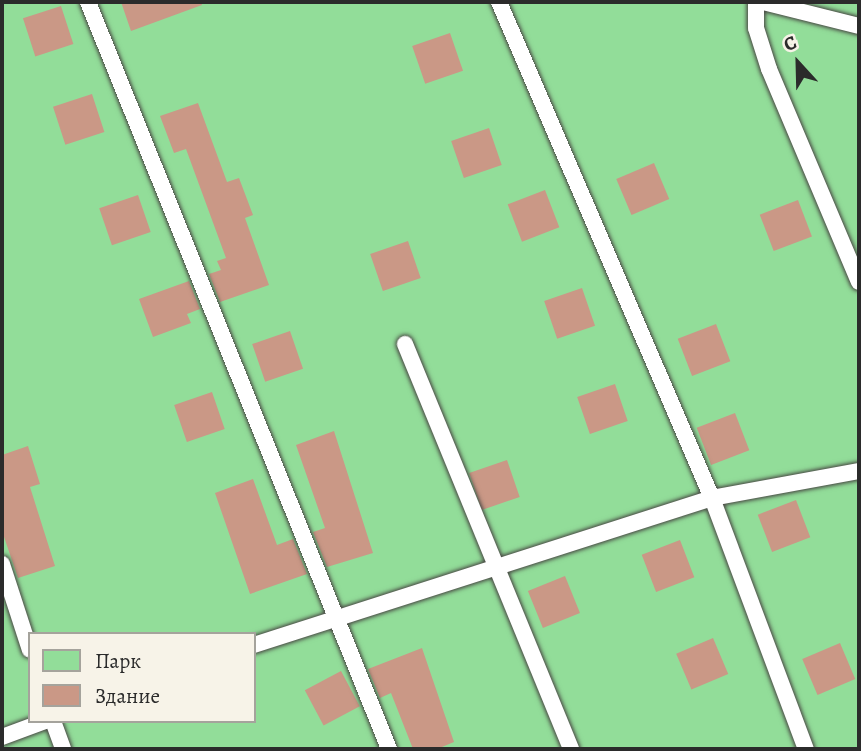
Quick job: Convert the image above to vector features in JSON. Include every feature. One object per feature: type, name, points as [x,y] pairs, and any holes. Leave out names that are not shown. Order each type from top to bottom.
[{"type":"lane","points":[[88,2],[338,614],[389,749]]},
{"type":"lane","points":[[499,2],[712,498],[806,749]]},
{"type":"lane","points":[[757,2],[769,69],[859,282]]},
{"type":"lane","points":[[763,2],[859,26]]},
{"type":"lane","points":[[405,344],[571,749]]},
{"type":"lane","points":[[256,644],[338,614],[494,563],[712,498],[859,471]]},
{"type":"lane","points":[[2,564],[28,644]]},
{"type":"lane","points":[[2,737],[40,723]]},
{"type":"lane","points":[[54,723],[63,749]]},
{"type":"green space","points":[[2,2],[859,2],[859,749],[2,749]]},
{"type":"building","points":[[121,2],[201,2],[202,5],[131,31]]},
{"type":"building","points":[[61,6],[73,44],[35,56],[23,18]]},
{"type":"building","points":[[450,33],[463,71],[425,84],[412,46]]},
{"type":"building","points":[[92,94],[104,132],[65,145],[53,107]]},
{"type":"building","points":[[198,103],[227,182],[239,178],[253,215],[245,218],[269,285],[220,302],[209,274],[221,270],[217,261],[226,258],[186,149],[174,153],[160,116]]},
{"type":"building","points":[[489,128],[502,165],[464,178],[451,141]]},
{"type":"building","points":[[654,163],[669,199],[631,215],[616,179]]},
{"type":"building","points":[[545,190],[559,227],[522,242],[508,204]]},
{"type":"building","points":[[138,195],[151,232],[112,245],[99,208]]},
{"type":"building","points":[[798,200],[812,236],[774,251],[760,215]]},
{"type":"building","points":[[408,241],[421,278],[383,291],[370,254]]},
{"type":"building","points":[[189,281],[200,309],[187,314],[191,323],[153,337],[139,299]]},
{"type":"building","points":[[582,288],[595,326],[557,339],[544,301]]},
{"type":"building","points":[[716,324],[730,361],[692,376],[678,339]]},
{"type":"building","points":[[290,331],[303,369],[265,382],[252,344]]},
{"type":"building","points":[[615,384],[628,421],[590,434],[577,397]]},
{"type":"building","points":[[212,392],[225,429],[187,442],[174,405]]},
{"type":"building","points":[[735,413],[749,450],[711,465],[697,428]]},
{"type":"building","points":[[334,431],[373,553],[327,567],[313,532],[325,528],[296,445]]},
{"type":"building","points":[[28,446],[40,484],[30,487],[55,566],[18,578],[2,531],[2,455]]},
{"type":"building","points":[[507,460],[520,497],[482,510],[469,473]]},
{"type":"building","points":[[253,479],[277,545],[293,539],[307,574],[250,594],[215,493]]},
{"type":"building","points":[[796,500],[810,537],[772,552],[758,515]]},
{"type":"building","points":[[680,540],[694,577],[656,592],[642,555]]},
{"type":"building","points":[[565,576],[580,613],[543,628],[528,591]]},
{"type":"building","points":[[713,638],[728,674],[691,690],[676,654]]},
{"type":"building","points":[[840,643],[855,679],[817,695],[802,659]]},
{"type":"building","points":[[422,648],[454,742],[437,749],[413,749],[391,693],[380,698],[368,669]]},
{"type":"building","points":[[341,671],[360,706],[324,726],[305,690]]}]
